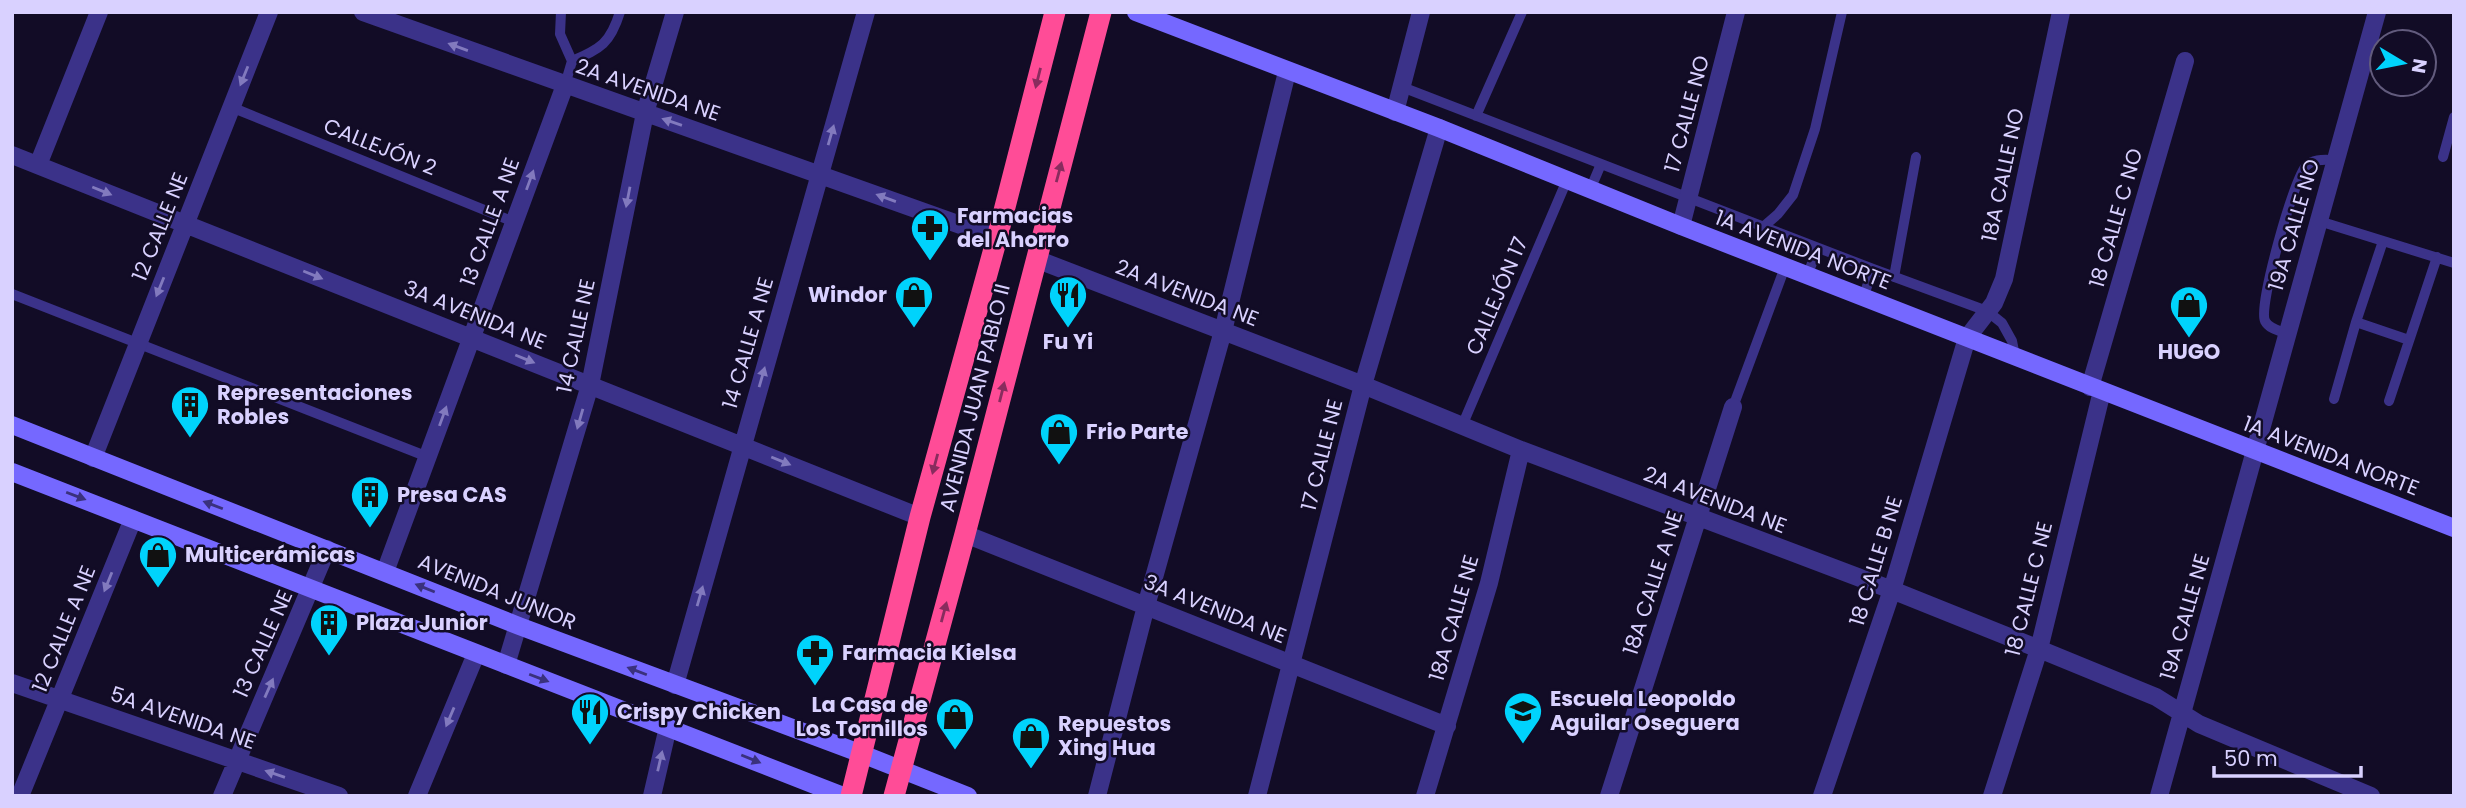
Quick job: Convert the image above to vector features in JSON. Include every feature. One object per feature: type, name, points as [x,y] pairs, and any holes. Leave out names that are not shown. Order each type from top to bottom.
[{"type":"highway","name":"AVENIDA JUAN PABLO II","points":[[851,796],[920,517],[997,238],[1055,12]]},
{"type":"highway","name":"AVENIDA JUAN PABLO II","points":[[894,796],[1101,12]]},
{"type":"main road","name":"1A AVENIDA NORTE","points":[[1136,12],[1439,128],[1807,276],[2454,528]]},
{"type":"main road","name":"AVENIDA JUNIOR","points":[[12,425],[519,626],[968,796]]},
{"type":"main road","points":[[12,472],[843,796]]},
{"type":"street","points":[[38,165],[99,12]]},
{"type":"street","name":"12 CALLE NE","points":[[93,458],[269,12]]},
{"type":"street","name":"2A AVENIDA NE","points":[[363,12],[997,238]]},
{"type":"street","name":"14 CALLE NE","points":[[506,666],[590,385],[645,113],[675,12]]},
{"type":"street","name":"14 CALLE A NE","points":[[675,685],[866,12]]},
{"type":"street","points":[[1395,112],[1421,12]]},
{"type":"street","name":"17 CALLE NO","points":[[1681,226],[1736,12]]},
{"type":"street","name":"18A CALLE NO","points":[[1967,338],[1994,303],[2004,279],[2061,12]]},
{"type":"street","name":"19A CALLE NO","points":[[2255,450],[2377,12]]},
{"type":"street","name":"18 CALLE C NO","points":[[2096,389],[2185,61]]},
{"type":"street","points":[[1097,796],[1146,606],[1223,331],[1287,72]]},
{"type":"street","name":"13 CALLE A NE","points":[[386,572],[565,85]]},
{"type":"street","name":"17 CALLE NE","points":[[1257,796],[1363,385],[1439,128]]},
{"type":"street","name":"3A AVENIDA NE","points":[[12,155],[920,517]]},
{"type":"street","name":"2A AVENIDA NE","points":[[1036,259],[1363,385],[1521,450],[1892,590],[2039,649],[2156,697],[2199,724],[2371,796]]},
{"type":"street","name":"18 CALLE B NE","points":[[1822,796],[1892,590],[1967,338]]},
{"type":"street","name":"18 CALLE C NE","points":[[1992,796],[2039,649],[2096,389]]},
{"type":"street","name":"18A CALLE A NE","points":[[1609,796],[1733,407]]},
{"type":"street","name":"18A CALLE NE","points":[[1425,796],[1489,583],[1521,450]]},
{"type":"street","name":"19A CALLE NE","points":[[2158,796],[2255,450]]},
{"type":"street","name":"12 CALLE A NE","points":[[20,796],[134,519]]},
{"type":"street","name":"3A AVENIDA NE","points":[[965,534],[1447,726]]},
{"type":"street","name":"13 CALLE NE","points":[[222,796],[327,549]]},
{"type":"street","points":[[417,796],[476,654]]},
{"type":"street","name":"5A AVENIDA NE","points":[[12,683],[340,796]]},
{"type":"street","points":[[652,796],[668,727]]},
{"type":"lane","points":[[561,12],[560,34],[572,61],[565,85]]},
{"type":"lane","points":[[572,61],[602,47],[615,29],[620,12]]},
{"type":"lane","points":[[1476,116],[1522,12]]},
{"type":"lane","points":[[1763,227],[1793,195],[1815,129],[1842,12]]},
{"type":"lane","points":[[1402,87],[1873,270],[1987,311],[2003,323],[2012,341],[2015,357]]},
{"type":"lane","name":"CALLEJÓN 2","points":[[231,107],[514,222]]},
{"type":"lane","points":[[2443,157],[2454,117]]},
{"type":"lane","points":[[1894,277],[1916,157]]},
{"type":"lane","points":[[2288,334],[2272,328],[2265,321],[2263,308],[2271,270],[2304,168],[2314,160],[2336,160]]},
{"type":"lane","points":[[1590,190],[1601,164]]},
{"type":"lane","name":"CALLEJÓN 17","points":[[1462,426],[1567,180]]},
{"type":"lane","points":[[2319,221],[2454,263]]},
{"type":"lane","points":[[2334,399],[2383,241]]},
{"type":"lane","points":[[1807,276],[1818,248]]},
{"type":"lane","points":[[2389,401],[2437,257]]},
{"type":"lane","name":"18A CALLE A NE","points":[[1733,407],[1785,267]]},
{"type":"lane","points":[[1863,298],[1873,270]]},
{"type":"lane","points":[[12,293],[428,457]]},
{"type":"lane","points":[[2356,322],[2409,340]]},
{"type":"place","name":"Farmacias del Ahorro","points":[[930,262]]},
{"type":"place","name":"Windor","points":[[914,329]]},
{"type":"place","name":"Fu Yi","points":[[1068,329]]},
{"type":"place","name":"HUGO","points":[[2189,339]]},
{"type":"place","name":"Representaciones Robles","points":[[190,439]]},
{"type":"place","name":"Frio Parte","points":[[1059,466]]},
{"type":"place","name":"Presa CAS","points":[[370,529]]},
{"type":"place","name":"Multicerámicas","points":[[158,589]]},
{"type":"place","name":"Plaza Junior","points":[[329,657]]},
{"type":"place","name":"Farmacia Kielsa","points":[[815,687]]},
{"type":"place","name":"Escuela Leopoldo Aguilar Oseguera","points":[[1523,745]]},
{"type":"place","name":"Crispy Chicken","points":[[590,746]]},
{"type":"place","name":"La Casa de Los Tornillos","points":[[955,751]]},
{"type":"place","name":"Repuestos Xing Hua","points":[[1031,770]]}]
